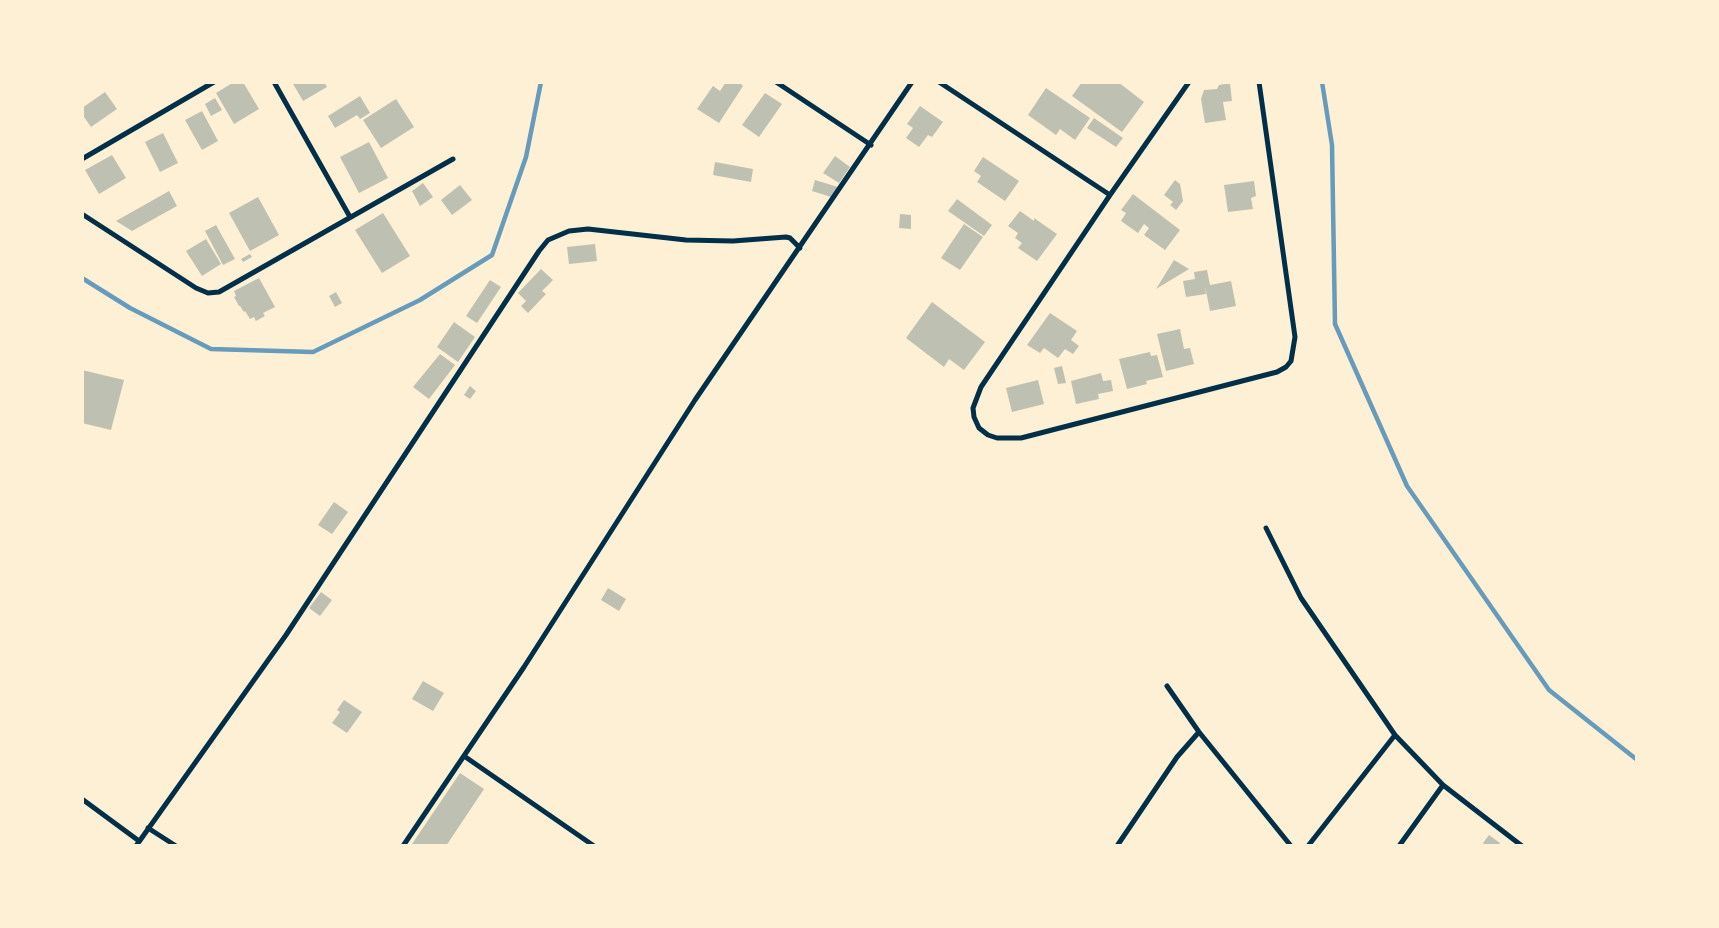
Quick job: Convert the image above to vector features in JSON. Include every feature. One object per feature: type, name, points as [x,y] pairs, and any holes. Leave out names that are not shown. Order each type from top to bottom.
[{"type":"street","points":[[82,159],[214,82]]},
{"type":"street","points":[[274,82],[350,217]]},
{"type":"street","points":[[776,82],[871,144]]},
{"type":"street","points":[[403,846],[464,756],[695,400],[912,82]]},
{"type":"street","points":[[939,82],[1110,195]]},
{"type":"street","points":[[1188,82],[981,388],[973,408],[974,417],[979,428],[988,435],[997,438],[1021,438],[1277,372],[1286,367],[1291,361],[1295,337],[1259,82]]},
{"type":"street","points":[[82,214],[196,288],[208,293],[219,292],[453,159]]},
{"type":"street","points":[[82,799],[138,843],[286,635],[538,251],[548,240],[569,231],[588,229],[686,240],[733,241],[786,237],[790,238],[800,248]]},
{"type":"street","points":[[1266,528],[1301,598],[1396,735],[1443,785],[1522,846]]},
{"type":"street","points":[[1167,686],[1199,732],[1290,846]]},
{"type":"street","points":[[1117,846],[1177,757],[1199,732]]},
{"type":"street","points":[[1308,846],[1396,735]]},
{"type":"street","points":[[464,756],[594,846]]},
{"type":"street","points":[[1399,846],[1443,785]]},
{"type":"street","points":[[148,828],[176,846]]},
{"type":"building","points":[[234,82],[243,82],[259,109],[234,124],[216,93]]},
{"type":"building","points":[[292,82],[324,82],[327,87],[303,101]]},
{"type":"building","points":[[726,82],[739,82],[743,86],[719,123],[697,109],[713,86],[720,91]]},
{"type":"building","points":[[1082,82],[1118,82],[1144,102],[1122,132],[1072,96]]},
{"type":"building","points":[[1230,83],[1232,101],[1223,102],[1226,120],[1205,123],[1201,99],[1204,90],[1217,89],[1219,85]]},
{"type":"building","points":[[1046,88],[1090,118],[1075,140],[1060,129],[1056,135],[1028,115]]},
{"type":"building","points":[[105,92],[117,109],[91,127],[82,114],[82,108]]},
{"type":"building","points":[[765,93],[782,104],[759,137],[742,125]]},
{"type":"building","points":[[360,96],[370,113],[360,119],[357,115],[335,128],[328,116]]},
{"type":"building","points":[[215,98],[222,110],[211,116],[205,104]]},
{"type":"building","points":[[396,99],[414,127],[381,148],[363,120]]},
{"type":"building","points":[[920,106],[943,122],[932,137],[928,135],[919,147],[906,138],[913,128],[907,124]]},
{"type":"building","points":[[202,111],[218,141],[202,150],[185,120]]},
{"type":"building","points":[[1094,118],[1123,138],[1116,147],[1087,128]]},
{"type":"building","points":[[163,133],[178,163],[160,172],[145,142]]},
{"type":"building","points":[[369,142],[388,178],[359,193],[340,157]]},
{"type":"building","points":[[112,155],[126,178],[99,194],[85,170]]},
{"type":"building","points":[[835,156],[850,167],[839,183],[823,173]]},
{"type":"building","points":[[983,157],[1019,181],[1005,201],[977,182],[981,176],[974,171]]},
{"type":"building","points":[[715,162],[753,169],[751,182],[713,175]]},
{"type":"building","points":[[815,180],[838,187],[831,197],[812,191]]},
{"type":"building","points":[[1175,180],[1180,184],[1183,201],[1176,210],[1170,205],[1173,202],[1164,195]]},
{"type":"building","points":[[1254,181],[1256,196],[1251,198],[1253,209],[1228,212],[1224,185]]},
{"type":"building","points":[[423,183],[433,197],[420,206],[412,191]]},
{"type":"building","points":[[460,185],[472,200],[452,215],[441,200]]},
{"type":"building","points":[[169,191],[177,206],[132,231],[116,221]]},
{"type":"building","points":[[1133,194],[1180,230],[1165,250],[1144,235],[1149,228],[1144,224],[1138,233],[1121,221],[1126,213],[1121,210]]},
{"type":"building","points":[[258,197],[279,235],[250,251],[229,213]]},
{"type":"building","points":[[957,199],[992,225],[984,236],[948,211]]},
{"type":"building","points":[[1020,211],[1057,234],[1037,261],[1018,248],[1022,243],[1015,238],[1018,233],[1008,226]]},
{"type":"building","points":[[383,213],[410,256],[382,273],[355,230]]},
{"type":"building","points":[[900,214],[911,215],[911,229],[899,228]]},
{"type":"building","points":[[964,224],[983,237],[960,270],[941,258]]},
{"type":"building","points":[[216,225],[235,259],[223,265],[205,231]]},
{"type":"building","points":[[206,239],[221,264],[202,276],[186,251]]},
{"type":"building","points":[[595,244],[597,261],[569,264],[567,247]]},
{"type":"building","points":[[250,254],[252,257],[243,262],[241,259]]},
{"type":"building","points":[[1174,260],[1189,269],[1156,289]]},
{"type":"building","points":[[541,269],[553,280],[542,291],[546,294],[528,313],[521,306],[526,301],[518,293]]},
{"type":"building","points":[[1207,270],[1210,285],[1231,281],[1236,306],[1210,311],[1205,286],[1206,294],[1186,297],[1183,281],[1195,279],[1194,272]]},
{"type":"building","points":[[259,278],[275,307],[263,313],[265,316],[256,321],[254,317],[250,319],[239,306],[234,297],[236,296],[234,291]]},
{"type":"building","points":[[490,280],[501,287],[477,323],[466,316]]},
{"type":"building","points":[[336,292],[342,303],[335,307],[329,296]]},
{"type":"building","points":[[932,302],[985,342],[964,370],[949,359],[944,367],[906,338]]},
{"type":"building","points":[[1050,313],[1077,331],[1071,340],[1079,346],[1073,354],[1065,349],[1058,358],[1044,348],[1040,353],[1027,345]]},
{"type":"building","points":[[454,322],[475,337],[458,362],[437,347]]},
{"type":"building","points":[[1180,329],[1184,349],[1190,348],[1194,364],[1166,371],[1157,334]]},
{"type":"building","points":[[1150,352],[1151,356],[1157,355],[1163,377],[1146,381],[1147,384],[1127,389],[1119,359]]},
{"type":"building","points":[[440,354],[455,365],[429,399],[413,387]]},
{"type":"building","points":[[1062,366],[1066,383],[1058,384],[1054,368]]},
{"type":"building","points":[[82,370],[124,380],[111,430],[82,423]]},
{"type":"building","points":[[1101,373],[1103,381],[1111,380],[1113,391],[1098,394],[1099,399],[1076,404],[1071,381]]},
{"type":"building","points":[[1038,380],[1044,404],[1012,412],[1006,388]]},
{"type":"building","points":[[470,386],[476,391],[470,399],[464,395]]},
{"type":"building","points":[[334,502],[348,512],[332,534],[318,525]]},
{"type":"building","points":[[608,588],[626,599],[619,611],[601,600]]},
{"type":"building","points":[[321,592],[332,600],[320,616],[309,608]]},
{"type":"building","points":[[423,681],[444,693],[433,711],[412,699]]},
{"type":"building","points":[[344,700],[362,712],[347,733],[332,723],[340,712],[337,710]]},
{"type":"building","points":[[460,773],[484,789],[446,846],[414,846],[412,844]]},
{"type":"building","points":[[1489,835],[1500,843],[1498,846],[1486,846],[1483,843]]},
{"type":"waterway","points":[[82,278],[130,308],[211,349],[313,352],[420,300],[492,255],[526,157],[541,82]]},
{"type":"waterway","points":[[1322,82],[1332,145],[1335,324],[1407,486],[1549,690],[1636,759]]}]
